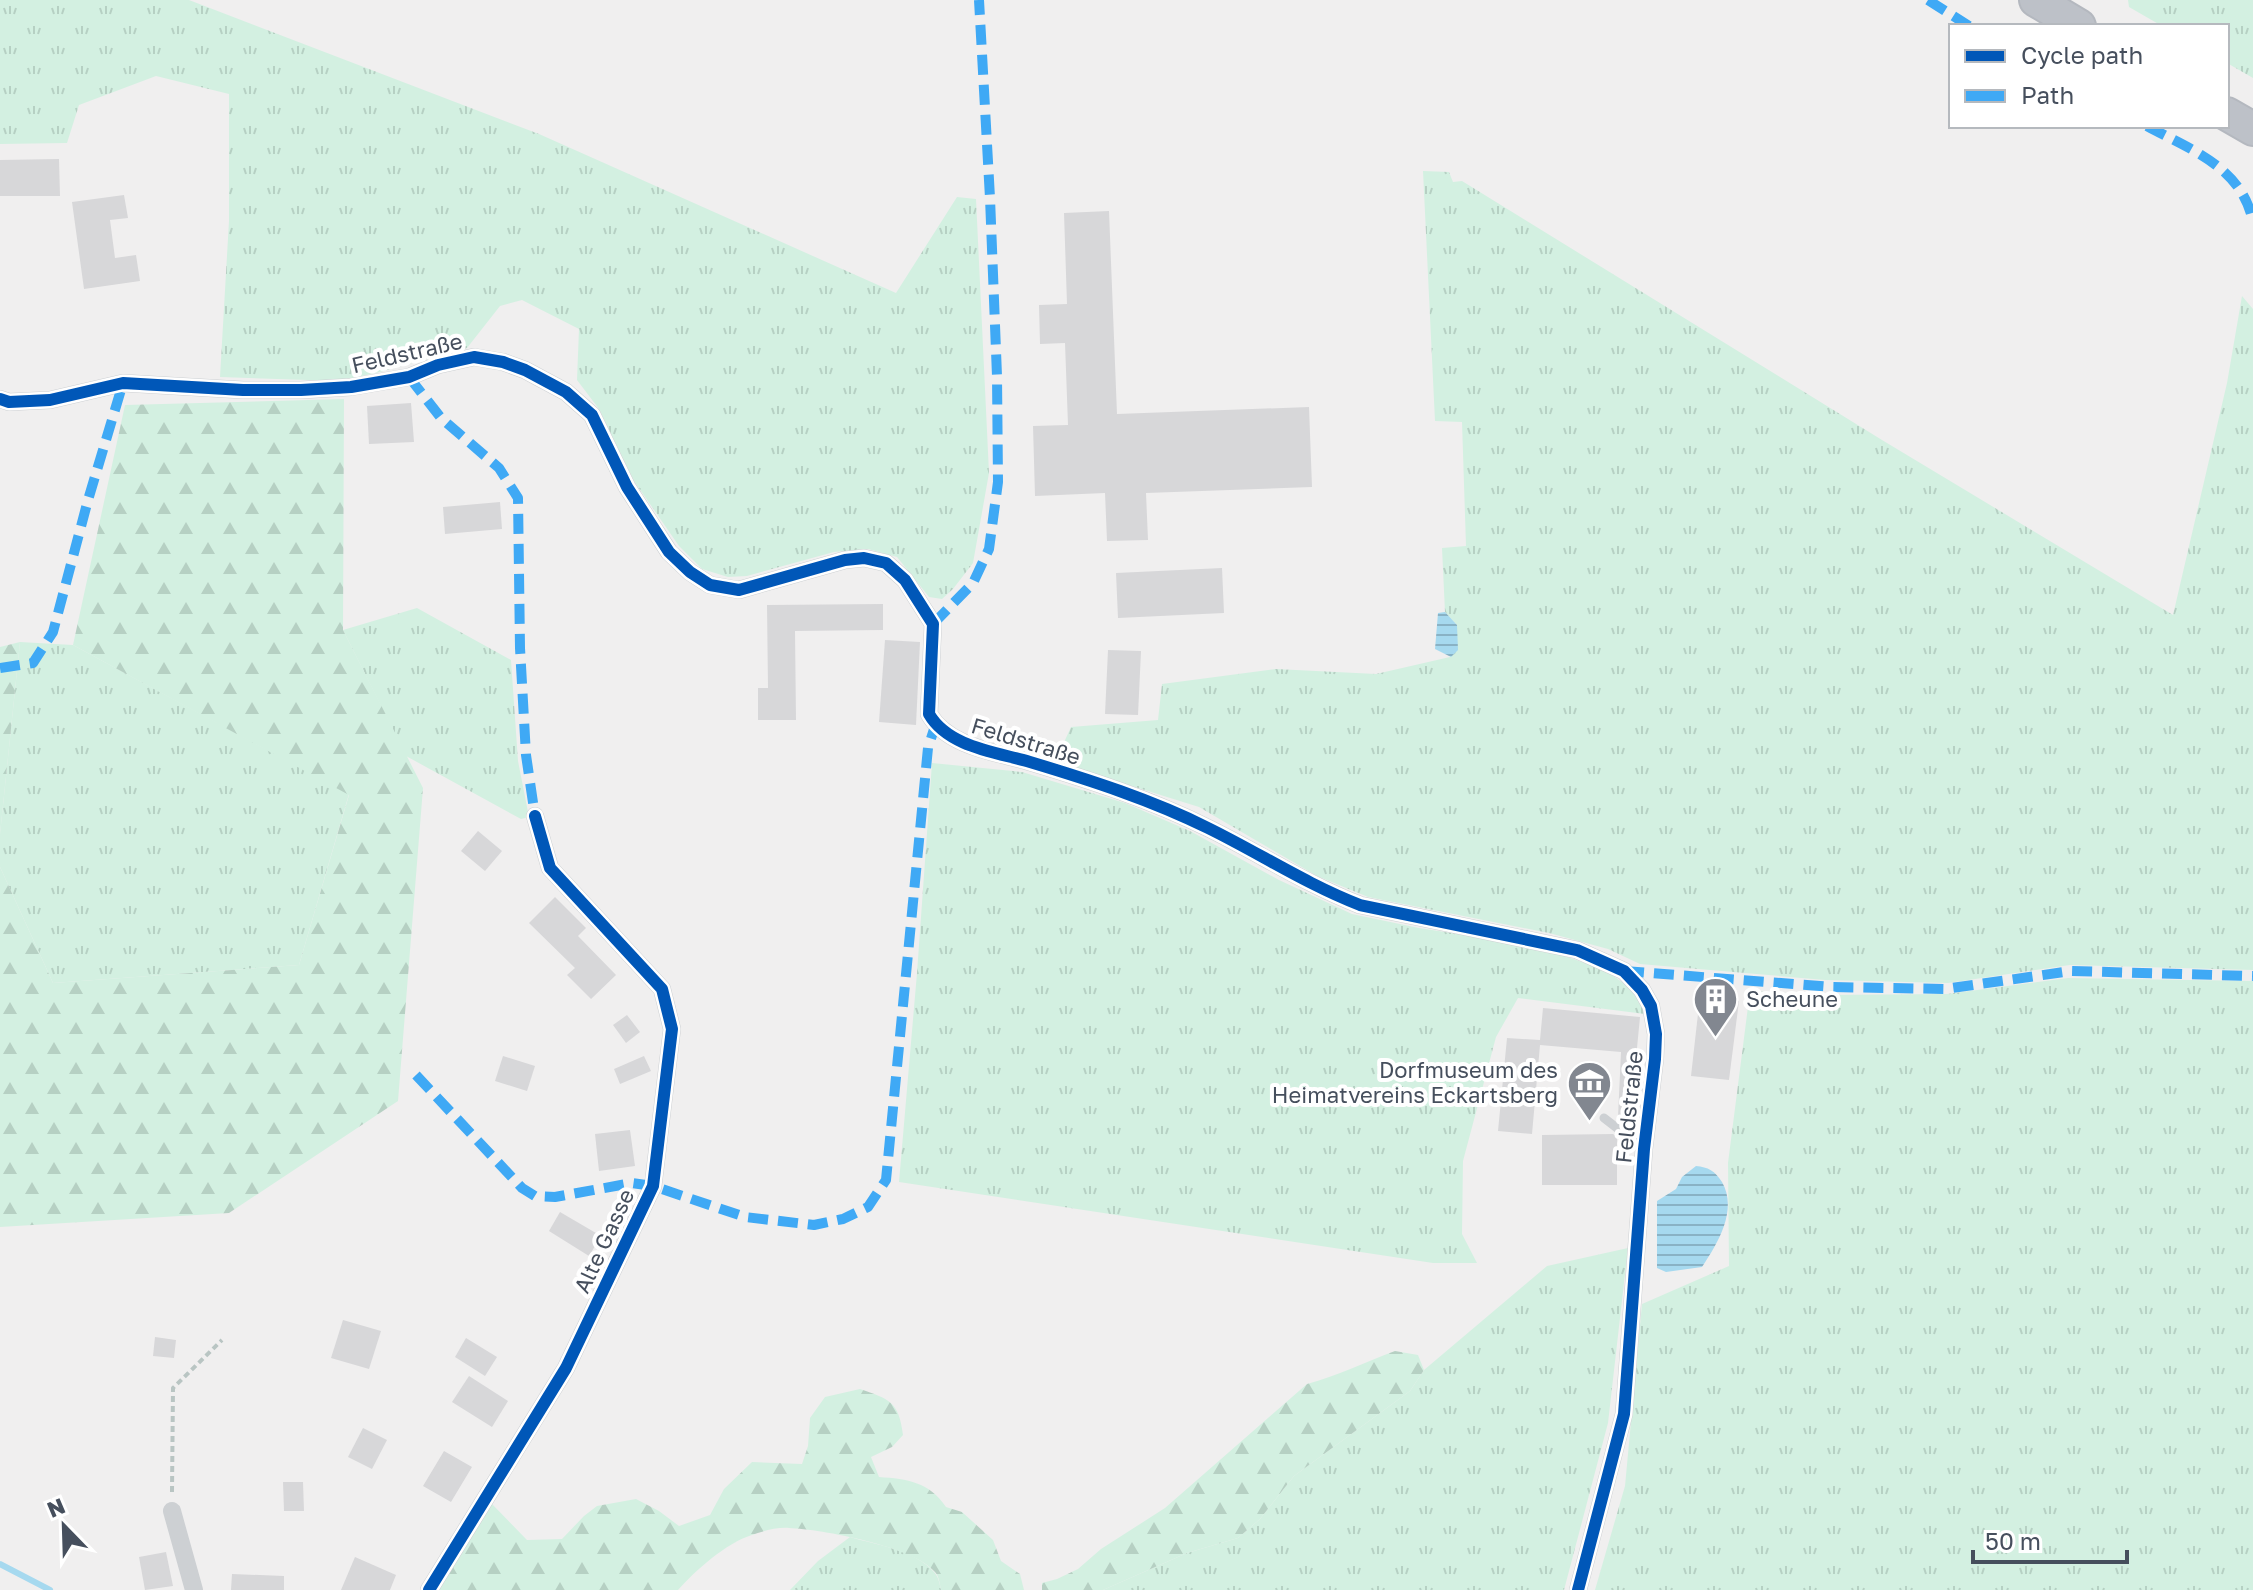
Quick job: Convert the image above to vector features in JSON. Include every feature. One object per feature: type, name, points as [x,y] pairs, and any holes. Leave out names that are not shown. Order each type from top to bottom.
[{"type":"highway","points":[[2036,0],[2076,24]]},
{"type":"highway","points":[[2229,115],[2253,129]]},
{"type":"street","name":"Feldstraße","points":[[0,399],[9,402],[50,400],[123,383],[243,390],[351,387],[409,377],[438,365],[474,357],[503,362],[566,392],[592,415],[627,487],[669,552],[690,572],[710,585],[739,590],[845,560],[864,558],[886,563],[905,580],[933,624],[929,714],[935,726],[952,739],[1068,774],[1151,804],[1206,827],[1286,872],[1360,905],[1577,950],[1624,971],[1642,990],[1651,1006],[1656,1034],[1655,1059],[1644,1149],[1624,1414],[1578,1590]]},
{"type":"street","name":"Alte Gasse","points":[[429,1590],[566,1368],[653,1186],[672,1029],[662,989],[550,868],[535,816]]},
{"type":"street","points":[[172,1511],[194,1590]]},
{"type":"lane","points":[[1604,1118],[1644,1149]]},
{"type":"path","points":[[172,1511],[173,1388],[222,1340]]},
{"type":"green space","points":[[0,0],[189,0],[539,134],[896,293],[957,197],[976,199],[989,473],[973,563],[942,599],[929,597],[897,557],[868,549],[834,552],[747,576],[728,577],[702,569],[679,546],[634,481],[599,409],[577,380],[579,329],[522,300],[500,306],[467,348],[376,373],[338,381],[220,377],[229,221],[229,94],[156,76],[79,105],[67,143],[0,144]]},
{"type":"green space","points":[[2128,0],[2253,0],[2253,78],[2229,64],[2229,24],[2159,24],[2129,7]]},
{"type":"green space","points":[[1423,171],[1449,172],[1453,182],[1462,181],[2173,615],[2227,383],[2242,296],[2253,309],[2253,970],[2070,965],[1948,983],[1825,980],[1640,964],[1608,949],[1549,933],[1368,897],[1317,876],[1199,807],[1055,762],[1071,727],[1158,720],[1162,684],[1276,669],[1376,674],[1450,657],[1457,625],[1445,612],[1442,548],[1466,546],[1462,422],[1435,421]]},
{"type":"green space","points":[[344,399],[343,630],[423,788],[398,1101],[229,1213],[0,1227],[0,867],[53,983],[299,965],[349,795],[73,645],[125,405]]},
{"type":"green space","points":[[417,608],[511,660],[518,761],[529,817],[521,819],[406,756],[343,630]]},
{"type":"green space","points":[[20,642],[73,645],[349,794],[299,965],[53,983],[0,867],[0,834]]},
{"type":"green space","points":[[20,642],[0,834],[0,647]]},
{"type":"green space","points":[[932,763],[1022,772],[1125,803],[1190,831],[1279,880],[1352,914],[1559,954],[1605,970],[1633,990],[1645,1014],[1518,998],[1496,1037],[1463,1161],[1462,1234],[1477,1263],[1433,1263],[899,1182]]},
{"type":"green space","points":[[2068,978],[2253,981],[2253,1590],[1595,1590],[1625,1486],[1642,1304],[1729,1266],[1728,1163],[1750,991],[1824,995],[1947,994]]},
{"type":"green space","points":[[1628,1248],[1608,1423],[1564,1590],[1103,1590],[1187,1553],[1238,1538],[1260,1519],[1294,1476],[1410,1391],[1424,1370],[1547,1266]]},
{"type":"green space","points":[[1395,1351],[1418,1355],[1424,1370],[1410,1391],[1294,1476],[1260,1519],[1238,1538],[1187,1553],[1103,1590],[1042,1590],[1042,1583],[1078,1569],[1101,1549],[1165,1508],[1307,1384]]},
{"type":"green space","points":[[860,1389],[891,1403],[901,1424],[903,1435],[892,1447],[871,1457],[879,1477],[917,1483],[932,1492],[946,1507],[962,1512],[993,1540],[1001,1561],[1020,1574],[1024,1590],[941,1590],[935,1572],[924,1563],[888,1547],[844,1536],[785,1528],[761,1532],[732,1544],[702,1566],[678,1590],[439,1590],[492,1504],[527,1540],[562,1539],[597,1506],[636,1499],[679,1526],[710,1515],[724,1489],[752,1462],[802,1464],[808,1446],[810,1418],[825,1397]]},
{"type":"green space","points":[[850,1537],[917,1558],[935,1574],[941,1590],[790,1590],[818,1561]]},
{"type":"water","points":[[1445,612],[1457,625],[1458,650],[1451,657],[1435,649],[1438,613]]},
{"type":"water","points":[[1696,1166],[1711,1170],[1722,1182],[1728,1204],[1724,1226],[1702,1267],[1666,1272],[1657,1268],[1657,1201],[1676,1189],[1682,1177]]},
{"type":"building","points":[[59,159],[60,196],[0,196],[0,160]]},
{"type":"building","points":[[124,195],[128,218],[110,220],[115,258],[136,255],[140,281],[84,289],[72,202]]},
{"type":"building","points":[[1109,211],[1117,414],[1309,407],[1312,487],[1146,493],[1148,540],[1107,541],[1105,493],[1035,496],[1033,426],[1068,425],[1065,343],[1040,344],[1039,305],[1067,304],[1064,213]]},
{"type":"building","points":[[411,403],[414,442],[369,444],[367,406]]},
{"type":"building","points":[[500,502],[502,529],[445,534],[443,507]]},
{"type":"building","points":[[1222,568],[1224,613],[1118,618],[1116,573]]},
{"type":"building","points":[[883,604],[883,630],[795,631],[796,720],[758,720],[758,688],[768,688],[767,605]]},
{"type":"building","points":[[885,640],[920,642],[916,725],[879,722]]},
{"type":"building","points":[[1108,650],[1141,651],[1138,715],[1105,714]]},
{"type":"building","points":[[478,831],[502,851],[485,871],[461,851]]},
{"type":"building","points":[[555,897],[586,928],[578,936],[616,975],[591,999],[567,975],[575,968],[529,923]]},
{"type":"building","name":"Scheune","points":[[1700,996],[1739,1001],[1729,1080],[1691,1076]]},
{"type":"building","points":[[1543,1008],[1640,1017],[1634,1079],[1640,1080],[1636,1117],[1618,1117],[1621,1052],[1540,1045],[1532,1134],[1498,1131],[1507,1038],[1540,1040]]},
{"type":"building","points":[[627,1015],[640,1032],[626,1043],[613,1025]]},
{"type":"building","points":[[503,1056],[535,1066],[527,1091],[495,1081]]},
{"type":"building","points":[[644,1056],[651,1071],[620,1084],[614,1069]]},
{"type":"building","points":[[630,1130],[635,1166],[599,1171],[595,1134]]},
{"type":"building","points":[[1613,1134],[1617,1137],[1617,1185],[1542,1185],[1542,1135]]},
{"type":"building","points":[[560,1212],[601,1236],[589,1256],[549,1231]]},
{"type":"building","points":[[343,1320],[381,1331],[369,1369],[331,1358]]},
{"type":"building","points":[[155,1337],[176,1340],[174,1358],[153,1356]]},
{"type":"building","points":[[466,1338],[497,1357],[485,1376],[455,1357]]},
{"type":"building","points":[[469,1376],[508,1401],[492,1427],[452,1402]]},
{"type":"building","points":[[363,1428],[387,1440],[372,1469],[348,1457]]},
{"type":"building","points":[[444,1451],[472,1467],[451,1502],[423,1486]]},
{"type":"building","points":[[283,1482],[303,1482],[304,1511],[284,1511]]},
{"type":"building","points":[[166,1552],[173,1586],[145,1590],[139,1557]]},
{"type":"building","points":[[355,1557],[396,1575],[390,1590],[341,1590]]},
{"type":"building","points":[[232,1574],[284,1576],[284,1590],[231,1590]]},
{"type":"waterway","points":[[0,1564],[50,1590]]},
{"type":"marked path","points":[[933,624],[973,583],[989,549],[998,482],[990,198],[979,0]]},
{"type":"marked path","points":[[1928,0],[1966,24]]},
{"type":"marked path","points":[[2151,128],[2197,152],[2226,174],[2238,187],[2253,222]]},
{"type":"marked path","points":[[409,377],[441,418],[499,468],[518,498],[520,648],[526,755],[535,816]]},
{"type":"marked path","points":[[0,668],[33,663],[53,632],[123,383]]},
{"type":"marked path","points":[[416,1075],[522,1188],[535,1196],[555,1197],[632,1183],[653,1186],[745,1217],[814,1225],[843,1219],[868,1207],[886,1180],[928,748],[935,726]]},
{"type":"marked path","points":[[1624,971],[1832,987],[1945,989],[2071,971],[2253,976]]},
{"type":"cycle path","points":[[0,399],[9,402],[50,400],[123,383],[243,390],[351,387],[409,377],[438,365],[474,357],[503,362],[566,392],[592,415],[627,487],[669,552],[690,572],[710,585],[739,590],[845,560],[864,558],[886,563],[905,580],[933,624],[929,714],[937,725],[960,741],[1098,783],[1165,808],[1360,905],[1577,950],[1624,971],[1642,990],[1651,1006],[1656,1034],[1655,1059],[1644,1149],[1624,1414],[1578,1590]]},
{"type":"cycle path","points":[[429,1590],[566,1368],[653,1186],[672,1029],[662,989],[550,868],[535,816]]},
{"type":"place","name":"Scheune","points":[[1715,1038]]},
{"type":"place","name":"Dorfmuseum des Heimatvereins Eckartsberg","points":[[1589,1122]]}]
